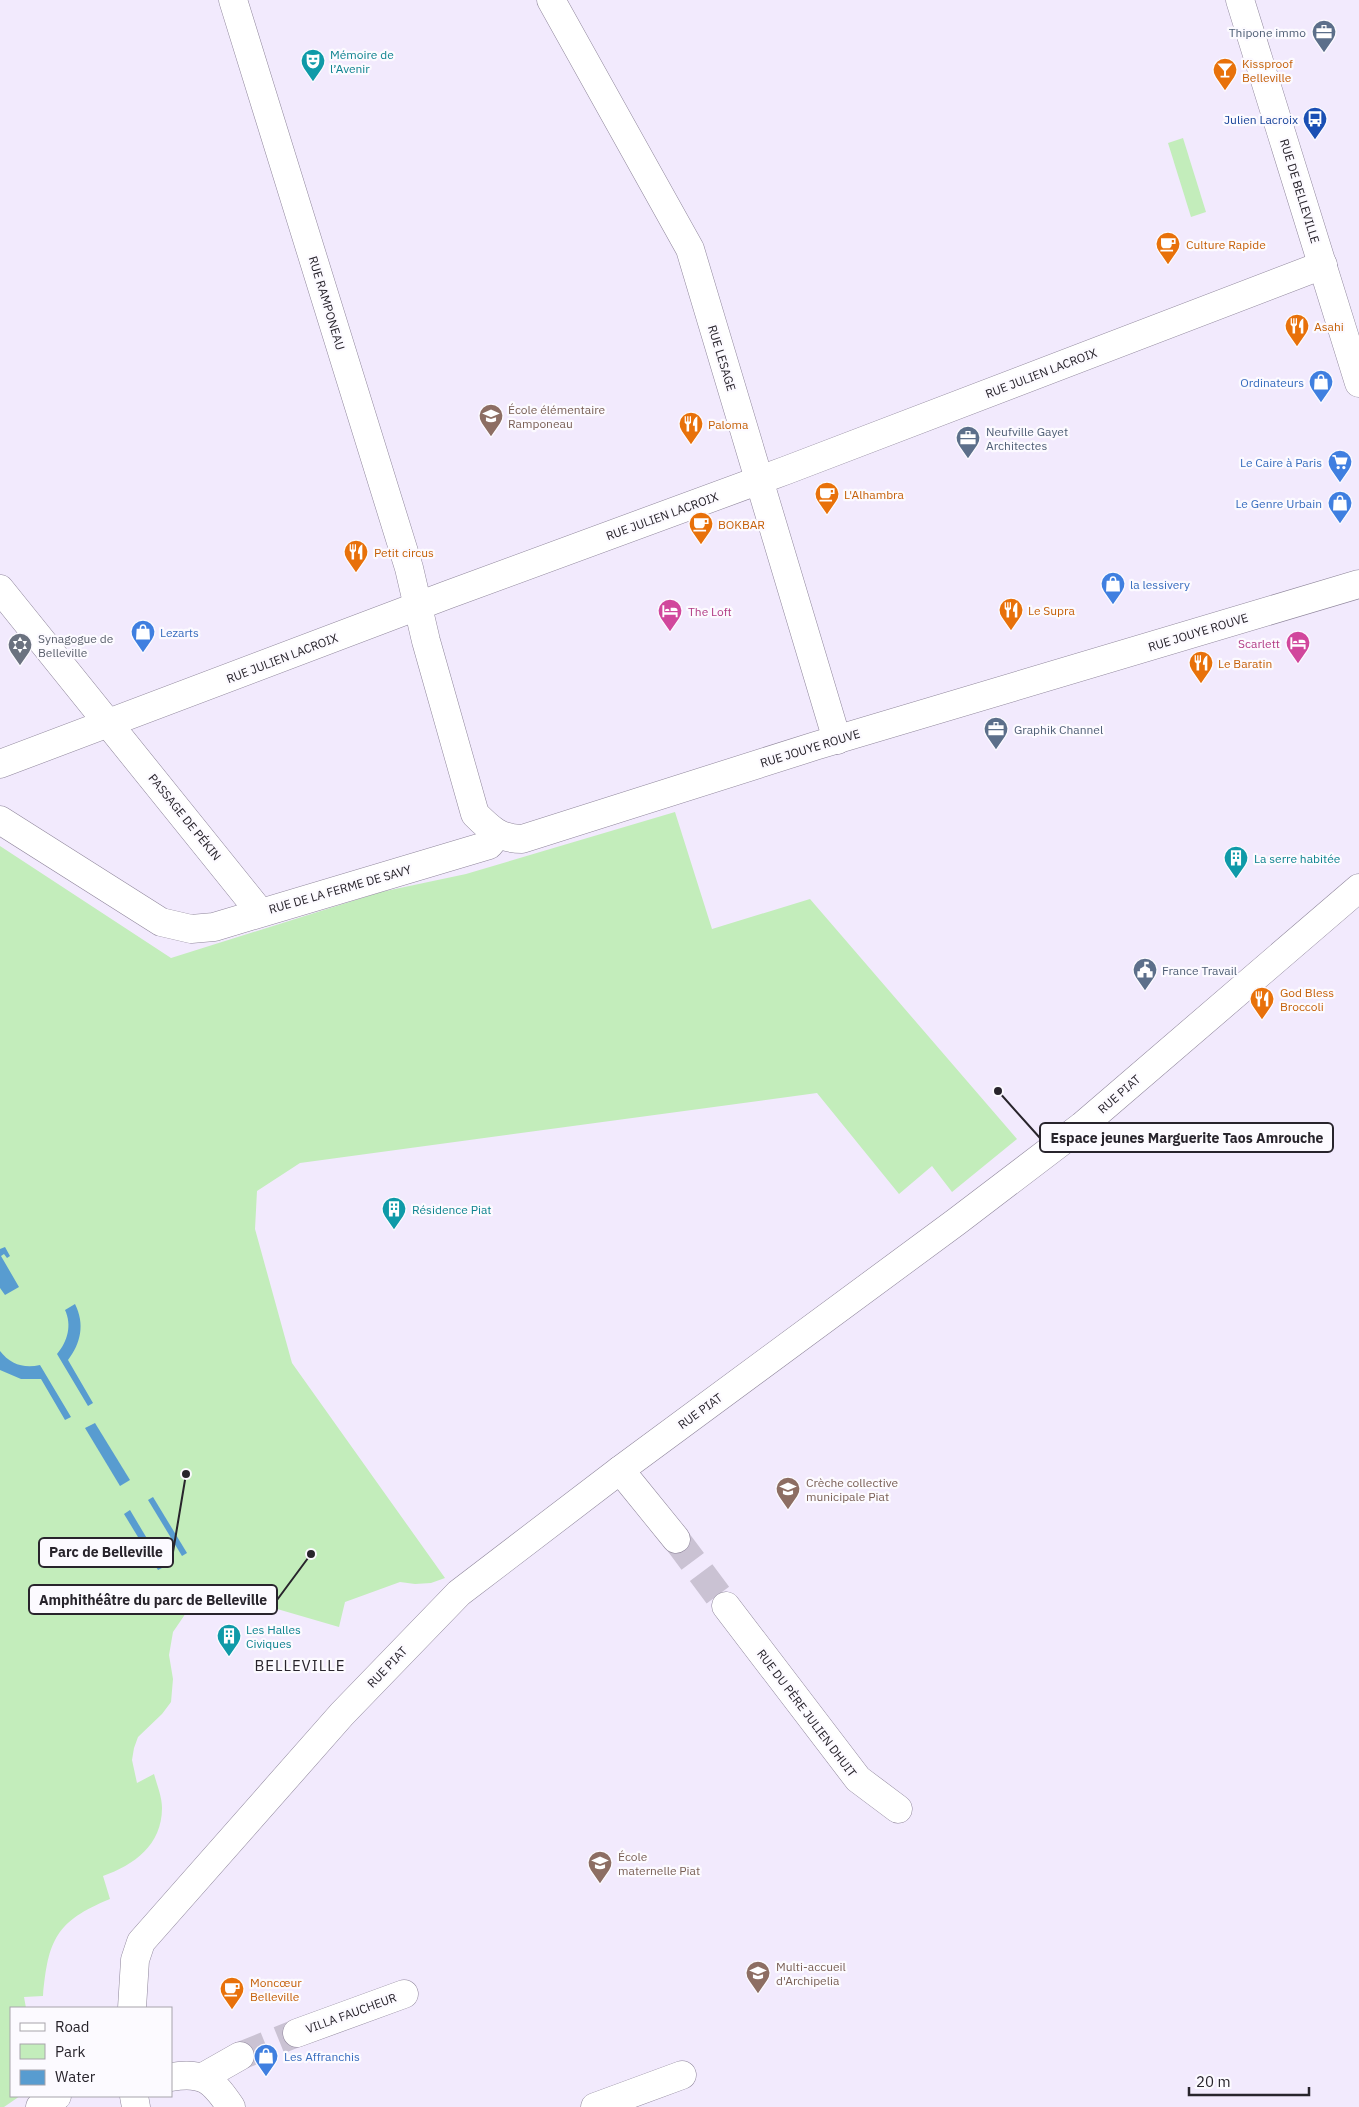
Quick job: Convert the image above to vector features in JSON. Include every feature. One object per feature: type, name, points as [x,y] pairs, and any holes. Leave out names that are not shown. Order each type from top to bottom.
[{"type":"street","name":"RUE RAMPONEAU","points":[[233,0],[409,568],[419,606]]},
{"type":"street","name":"RUE LESAGE","points":[[551,0],[690,249],[837,740]]},
{"type":"street","name":"RUE DE BELLEVILLE","points":[[1240,0],[1359,383]]},
{"type":"street","name":"RUE JULIEN LACROIX","points":[[0,764],[759,480],[1323,265]]},
{"type":"street","name":"RUE JOUYE ROUVE","points":[[498,834],[508,839],[522,839],[837,740],[1359,584]]},
{"type":"street","name":"PASSAGE DE PÉKIN","points":[[0,589],[260,912]]},
{"type":"street","points":[[419,606],[426,641],[476,814],[498,834]]},
{"type":"street","name":"RUE DE LA FERME DE SAVY","points":[[0,820],[161,922],[191,929],[214,927],[490,845],[498,834]]},
{"type":"street","name":"RUE PIAT","points":[[132,2007],[135,1960],[141,1942],[342,1714],[459,1593],[620,1470],[956,1222],[1082,1126],[1359,888]]},
{"type":"street","points":[[620,1470],[676,1539]]},
{"type":"street","name":"RUE DU PÈRE JULIEN DHUIT","points":[[726,1606],[858,1779],[898,1809]]},
{"type":"street","name":"VILLA FAUCHEUR","points":[[297,2033],[404,1994]]},
{"type":"street","points":[[172,2077],[183,2075],[203,2077],[240,2056]]},
{"type":"street","points":[[595,2107],[682,2075]]},
{"type":"street","points":[[203,2077],[222,2094],[231,2107]]},
{"type":"street","points":[[40,2107],[55,2097]]},
{"type":"green space","points":[[1183,138],[1206,212],[1191,217],[1168,143]]},
{"type":"green space","points":[[675,812],[712,929],[810,899],[1017,1139],[952,1192],[932,1166],[899,1194],[817,1093],[300,1163],[257,1191],[255,1229],[292,1363],[445,1578],[431,1583],[415,1584],[400,1582],[345,1602],[339,1627],[236,1597],[209,1597],[188,1610],[173,1632],[169,1655],[173,1679],[171,1702],[162,1714],[138,1737],[132,1760],[137,1783],[154,1774],[162,1804],[161,1821],[157,1833],[152,1843],[144,1852],[125,1866],[103,1876],[110,1899],[77,1916],[58,1935],[48,1960],[43,1996],[24,1997],[26,2007],[10,2007],[10,2097],[19,2097],[4,2107],[0,2107],[0,846],[171,958],[381,892],[466,874]]},
{"type":"water","points":[[5,1247],[10,1256],[7,1258],[4,1254],[1,1256],[19,1287],[5,1295],[0,1288],[0,1249]]},
{"type":"water","points":[[75,1304],[81,1326],[79,1340],[68,1360],[93,1403],[88,1406],[57,1354],[64,1344],[68,1333],[68,1321],[65,1310]]},
{"type":"water","points":[[0,1351],[8,1359],[23,1366],[40,1365],[71,1417],[65,1420],[41,1379],[21,1379],[0,1370]]},
{"type":"water","points":[[95,1423],[130,1480],[120,1486],[85,1428]]},
{"type":"water","points":[[153,1497],[187,1553],[182,1556],[148,1500]]},
{"type":"water","points":[[130,1510],[164,1567],[158,1570],[124,1514]]},
{"type":"tunnel","points":[[676,1539],[726,1606]]},
{"type":"tunnel","points":[[240,2056],[297,2033]]},
{"type":"place","name":"Thipone immo","points":[[1324,53]]},
{"type":"place","name":"Mémoire de l’Avenir","points":[[313,82]]},
{"type":"place","name":"Kissproof Belleville","points":[[1225,91]]},
{"type":"place","name":"Julien Lacroix","points":[[1315,140]]},
{"type":"place","name":"Culture Rapide","points":[[1168,265]]},
{"type":"place","name":"Asahi","points":[[1297,347]]},
{"type":"place","name":"Ordinateurs","points":[[1321,403]]},
{"type":"place","name":"École élémentaire Ramponeau","points":[[491,437]]},
{"type":"place","name":"Paloma","points":[[691,445]]},
{"type":"place","name":"Neufville Gayet Architectes","points":[[968,459]]},
{"type":"place","name":"Le Caire à Paris","points":[[1340,483]]},
{"type":"place","name":"L'Alhambra","points":[[827,515]]},
{"type":"place","name":"Le Genre Urbain","points":[[1340,524]]},
{"type":"place","name":"BOKBAR","points":[[701,545]]},
{"type":"place","name":"Petit circus","points":[[356,573]]},
{"type":"place","name":"la lessivery","points":[[1113,605]]},
{"type":"place","name":"Le Supra","points":[[1011,631]]},
{"type":"place","name":"The Loft","points":[[670,632]]},
{"type":"place","name":"Lezarts","points":[[143,653]]},
{"type":"place","name":"Scarlett","points":[[1298,664]]},
{"type":"place","name":"Synagogue de Belleville","points":[[20,666]]},
{"type":"place","name":"Le Baratin","points":[[1201,684]]},
{"type":"place","name":"Graphik Channel","points":[[996,750]]},
{"type":"place","name":"La serre habitée","points":[[1236,879]]},
{"type":"place","name":"France Travail","points":[[1145,991]]},
{"type":"place","name":"God Bless Broccoli","points":[[1262,1020]]},
{"type":"place","name":"Espace jeunes Marguerite Taos Amrouche","points":[[998,1091]]},
{"type":"place","name":"Résidence Piat","points":[[394,1230]]},
{"type":"place","name":"Parc de Belleville","points":[[186,1474]]},
{"type":"place","name":"Crèche collective municipale Piat","points":[[788,1510]]},
{"type":"place","name":"Amphithéâtre du parc de Belleville","points":[[311,1554]]},
{"type":"place","name":"Les Halles Civiques","points":[[229,1657]]},
{"type":"place","name":"École maternelle Piat","points":[[600,1884]]},
{"type":"place","name":"Multi-accueil d'Archipelia","points":[[758,1994]]},
{"type":"place","name":"Moncœur Belleville","points":[[232,2010]]},
{"type":"place","name":"Les Affranchis","points":[[266,2077]]},
{"type":"district","name":"BELLEVILLE","points":[[300,1665]]}]
